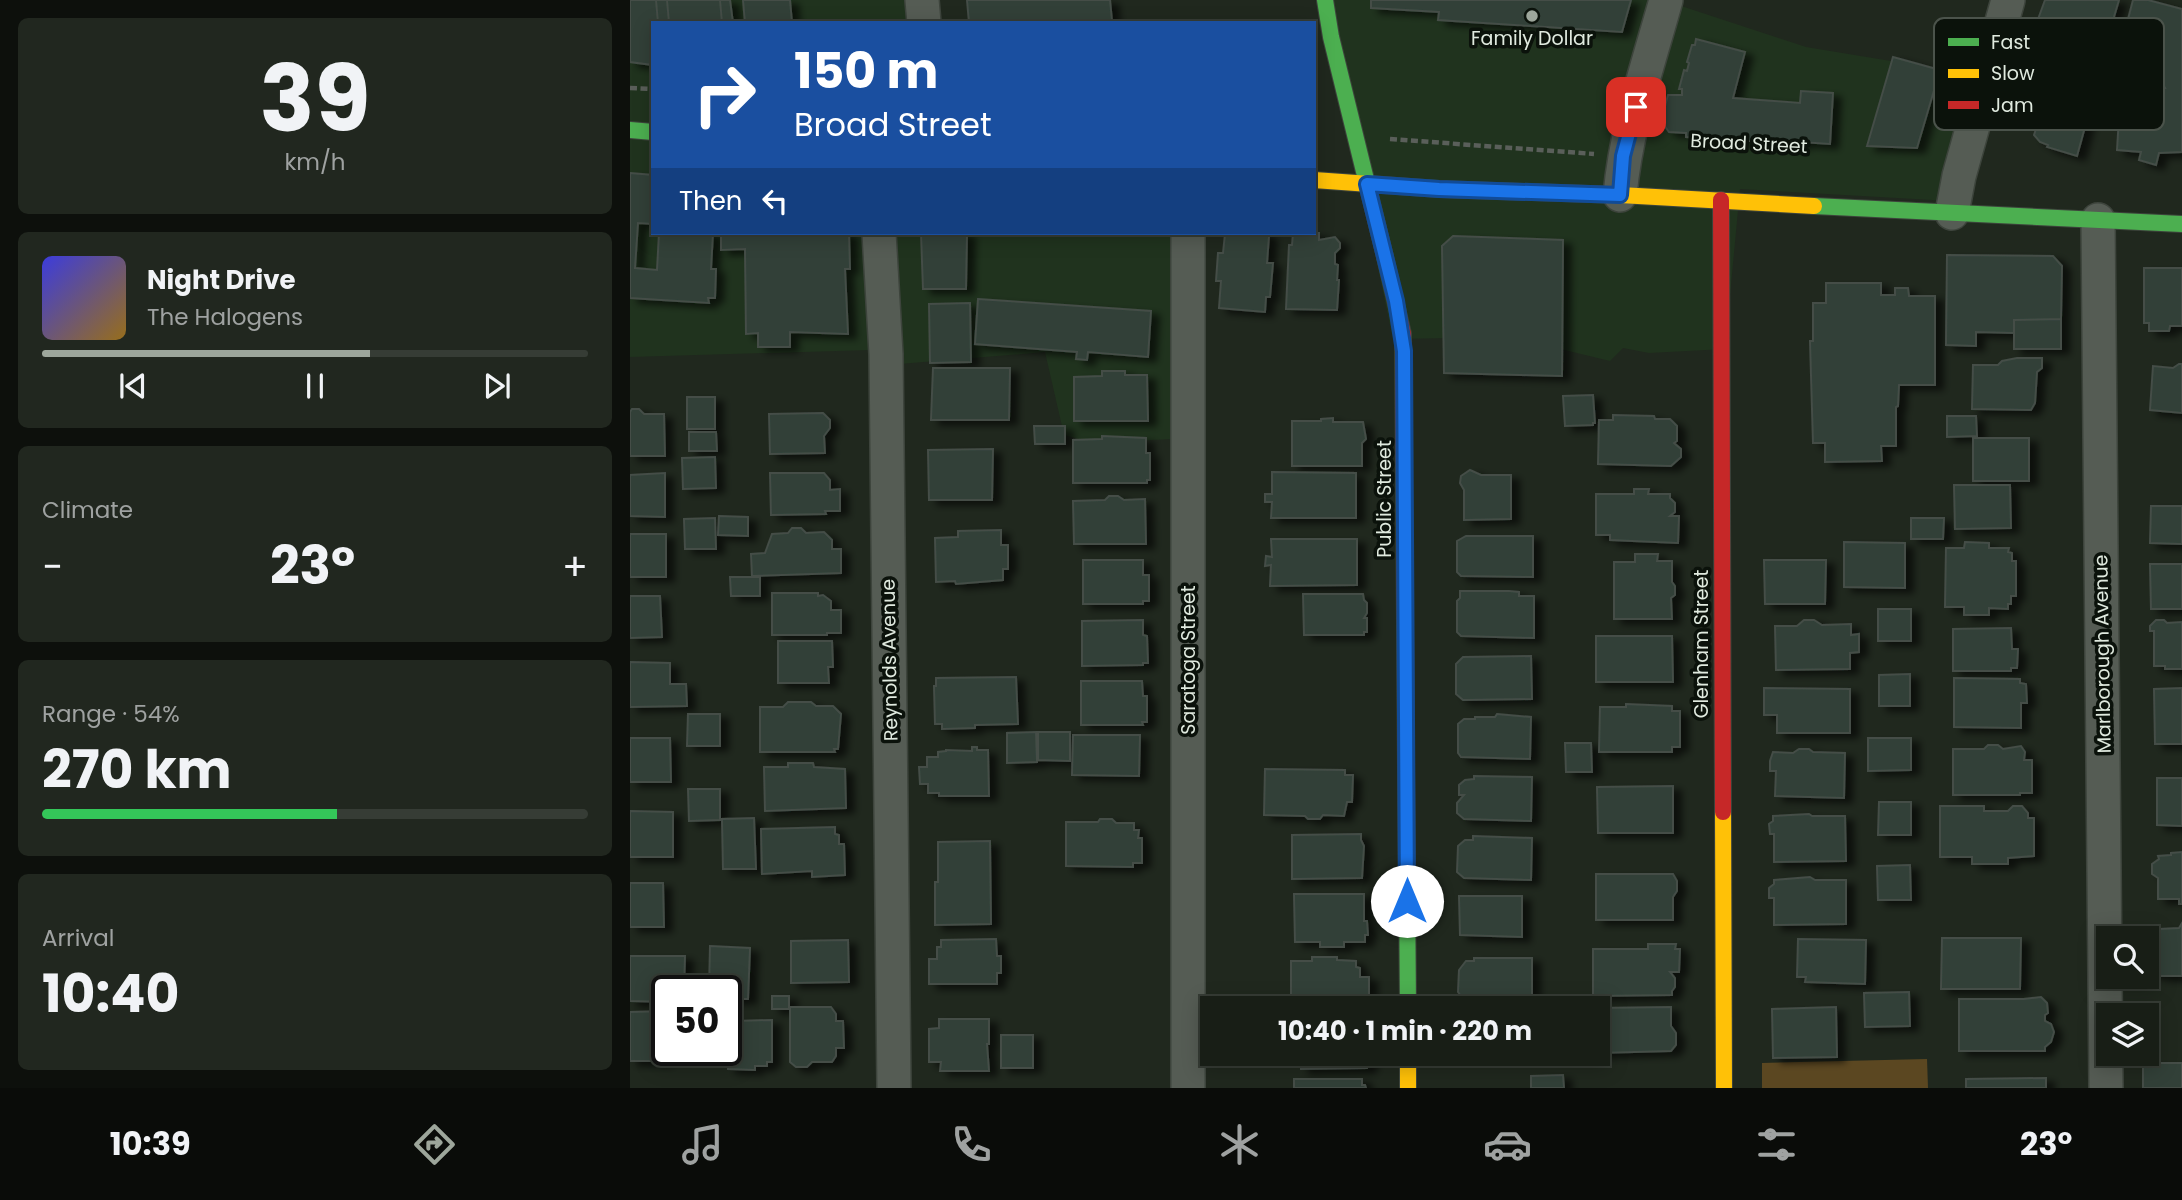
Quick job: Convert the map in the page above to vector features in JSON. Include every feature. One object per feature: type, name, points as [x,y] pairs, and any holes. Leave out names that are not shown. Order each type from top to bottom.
[{"type":"main road","name":"Public Street","points":[[1325,0],[1354,136],[1396,301],[1404,351],[1408,996]]},
{"type":"main road","points":[[630,130],[651,132]]},
{"type":"main road","points":[[1316,180],[1439,189],[1620,195],[2182,224]]},
{"type":"main road","name":"Glenham Street","points":[[1721,200],[1724,1088]]},
{"type":"main road","points":[[1408,1066],[1408,1088]]},
{"type":"street","points":[[922,0],[924,21]]},
{"type":"street","points":[[1620,195],[1623,156],[1666,0]]},
{"type":"street","points":[[2003,18],[2008,0]]},
{"type":"street","points":[[1952,213],[1972,130]]},
{"type":"street","name":"Marlborough Avenue","points":[[2098,220],[2106,1088]]},
{"type":"street","name":"Reynolds Avenue","points":[[879,235],[886,354],[894,1088]]},
{"type":"street","name":"Saratoga Street","points":[[1188,235],[1188,1088]]},
{"type":"path","points":[[630,88],[651,89]]},
{"type":"path","points":[[1354,136],[1623,156]]},
{"type":"shaded area","points":[[630,0],[921,0],[923,21],[651,21],[651,235],[1178,235],[1173,439],[1110,442],[1100,445],[1064,435],[1045,352],[875,366],[870,350],[630,357]]},
{"type":"shaded area","points":[[1321,0],[1663,0],[1806,47],[1934,68],[1934,130],[1965,130],[1950,201],[1740,189],[1725,349],[1649,353],[1623,348],[1610,361],[1511,337],[1393,339]]},
{"type":"shaded area","points":[[1927,1059],[1928,1088],[1762,1088],[1762,1063]]},
{"type":"building","points":[[630,0],[656,0],[658,21],[651,21],[651,65],[630,62]]},
{"type":"building","points":[[656,0],[667,0],[669,21],[658,21]]},
{"type":"building","points":[[667,0],[720,0],[722,21],[669,21]]},
{"type":"building","points":[[720,0],[730,0],[733,21],[722,21]]},
{"type":"building","points":[[743,0],[790,0],[792,21],[745,21]]},
{"type":"building","points":[[967,0],[1110,0],[1112,21],[969,21]]},
{"type":"building","name":"Family Dollar","points":[[1371,0],[1631,0],[1622,32],[1438,20],[1439,12],[1371,8]]},
{"type":"building","points":[[2045,0],[2119,0],[2114,18],[2038,18]]},
{"type":"building","points":[[2133,0],[2148,0],[2182,9],[2182,152],[2159,153],[2156,165],[2139,160],[2141,152],[2117,150],[2118,130],[2164,130],[2164,18],[2128,18]]},
{"type":"building","points":[[1696,39],[1745,52],[1733,98],[1800,103],[1801,91],[1833,93],[1830,144],[1801,142],[1801,145],[1757,138],[1756,142],[1706,135],[1705,138],[1686,137],[1686,133],[1669,132],[1661,121],[1668,95],[1682,95],[1682,89],[1679,89]]},
{"type":"building","points":[[1893,57],[1934,68],[1934,90],[1917,148],[1867,146]]},
{"type":"building","points":[[2036,130],[2084,130],[2077,156],[2047,147],[2048,145],[2040,142],[2034,135]]},
{"type":"building","points":[[630,173],[651,175],[651,224],[638,223],[635,268],[657,270],[659,235],[713,235],[711,269],[716,269],[715,298],[708,298],[709,303],[630,298]]},
{"type":"building","points":[[1316,233],[1319,233],[1319,240],[1335,237],[1340,243],[1340,248],[1335,253],[1339,280],[1337,310],[1286,309],[1289,245],[1292,245],[1293,235]]},
{"type":"building","points":[[721,235],[849,235],[850,269],[845,269],[848,334],[790,332],[790,347],[758,347],[758,333],[746,334],[745,249],[721,250]]},
{"type":"building","points":[[921,235],[967,235],[966,289],[923,289]]},
{"type":"building","points":[[1225,235],[1269,236],[1267,263],[1273,263],[1270,297],[1266,297],[1265,312],[1219,308],[1221,281],[1216,281],[1218,253],[1223,253]]},
{"type":"building","points":[[1453,236],[1563,240],[1562,376],[1444,373],[1442,246]]},
{"type":"building","points":[[1947,255],[2053,256],[2062,266],[2061,319],[2014,320],[2014,333],[1976,332],[1976,346],[1946,345]]},
{"type":"building","points":[[2144,268],[2182,268],[2182,326],[2170,326],[2169,331],[2149,331],[2149,323],[2144,323]]},
{"type":"building","points":[[1826,283],[1881,283],[1881,295],[1895,295],[1895,288],[1908,288],[1909,296],[1935,296],[1935,385],[1899,385],[1896,446],[1881,446],[1882,461],[1825,462],[1825,443],[1813,443],[1810,341],[1813,341],[1813,303],[1826,303]]},
{"type":"building","points":[[978,299],[1151,311],[1148,357],[1088,352],[1087,360],[1076,359],[1077,352],[975,344]]},
{"type":"building","points":[[970,303],[971,362],[930,363],[929,304]]},
{"type":"building","points":[[2061,319],[2061,349],[2014,349],[2014,320]]},
{"type":"building","points":[[2042,358],[2042,368],[2037,372],[2035,403],[2031,410],[1972,409],[1973,365],[1998,365],[2002,361]]},
{"type":"building","points":[[2182,364],[2182,413],[2150,410],[2153,366],[2173,368]]},
{"type":"building","points":[[933,368],[1010,368],[1009,420],[931,420]]},
{"type":"building","points":[[1102,371],[1147,375],[1148,421],[1074,421],[1074,377],[1102,376]]},
{"type":"building","points":[[1593,395],[1595,423],[1565,426],[1563,396]]},
{"type":"building","points":[[687,397],[715,397],[715,429],[687,429]]},
{"type":"building","points":[[632,409],[639,409],[644,414],[664,414],[665,456],[630,456]]},
{"type":"building","points":[[823,413],[830,420],[830,428],[824,436],[825,453],[770,454],[769,414]]},
{"type":"building","points":[[1613,415],[1670,419],[1677,426],[1677,441],[1674,443],[1681,449],[1681,457],[1671,466],[1598,464],[1599,420],[1613,420]]},
{"type":"building","points":[[1947,416],[1976,416],[1977,436],[1947,437]]},
{"type":"building","points":[[1333,418],[1333,422],[1363,422],[1366,439],[1362,443],[1362,466],[1292,466],[1292,421],[1321,421]]},
{"type":"building","points":[[1034,426],[1065,426],[1065,444],[1035,444]]},
{"type":"building","points":[[689,432],[716,432],[717,451],[689,451]]},
{"type":"building","points":[[1102,436],[1146,438],[1146,453],[1150,453],[1150,480],[1147,480],[1147,483],[1073,483],[1073,440],[1102,439]]},
{"type":"building","points":[[1973,438],[2029,438],[2029,481],[1973,481]]},
{"type":"building","points":[[993,449],[992,500],[929,500],[928,450]]},
{"type":"building","points":[[715,457],[716,488],[683,489],[682,458]]},
{"type":"building","points":[[1470,470],[1481,475],[1511,475],[1511,519],[1464,520],[1464,490],[1460,483],[1461,476]]},
{"type":"building","points":[[1272,472],[1356,473],[1356,518],[1271,518],[1272,502],[1265,502],[1265,494],[1272,494]]},
{"type":"building","points":[[665,473],[665,517],[630,516],[630,475]]},
{"type":"building","points":[[770,473],[824,473],[830,480],[830,490],[840,489],[840,511],[825,511],[826,514],[771,515]]},
{"type":"building","points":[[1954,485],[2010,485],[2011,528],[1955,529]]},
{"type":"building","points":[[1634,489],[1649,489],[1648,494],[1670,494],[1675,503],[1675,512],[1670,516],[1679,516],[1678,543],[1610,540],[1610,535],[1596,535],[1596,494],[1634,494]]},
{"type":"building","points":[[1109,496],[1118,496],[1124,500],[1145,499],[1146,544],[1074,544],[1073,501],[1105,500]]},
{"type":"building","points":[[2151,506],[2182,506],[2182,544],[2150,543]]},
{"type":"building","points":[[719,516],[748,517],[748,536],[718,535]]},
{"type":"building","points":[[715,518],[716,549],[685,549],[684,519]]},
{"type":"building","points":[[1911,518],[1944,518],[1943,539],[1911,539]]},
{"type":"building","points":[[792,528],[801,528],[806,533],[824,532],[832,540],[832,549],[841,549],[841,573],[752,576],[751,554],[765,553],[772,534],[788,533]]},
{"type":"building","points":[[1001,530],[1001,545],[1008,545],[1008,569],[1003,569],[1003,580],[956,584],[955,581],[936,582],[935,538],[958,537],[958,531]]},
{"type":"building","points":[[630,534],[666,534],[666,577],[630,577]]},
{"type":"building","points":[[1466,536],[1533,536],[1533,577],[1461,576],[1457,572],[1457,541]]},
{"type":"building","points":[[1271,539],[1357,539],[1357,585],[1270,586],[1271,565],[1265,566],[1266,556],[1272,557]]},
{"type":"building","points":[[1844,542],[1905,543],[1905,588],[1844,587]]},
{"type":"building","points":[[1965,542],[1989,543],[1989,548],[2009,548],[2012,561],[2016,561],[2016,596],[2011,596],[2008,609],[1989,608],[1989,615],[1964,615],[1964,607],[1945,607],[1946,548],[1964,548]]},
{"type":"building","points":[[1635,554],[1658,554],[1657,561],[1672,561],[1675,595],[1671,598],[1672,619],[1614,619],[1614,562],[1635,562]]},
{"type":"building","points":[[1083,560],[1143,560],[1143,575],[1149,575],[1149,601],[1143,601],[1143,604],[1083,604]]},
{"type":"building","points":[[1764,560],[1826,560],[1825,604],[1765,604]]},
{"type":"building","points":[[2150,564],[2182,564],[2182,609],[2151,609]]},
{"type":"building","points":[[730,577],[760,577],[760,596],[731,596]]},
{"type":"building","points":[[1460,591],[1509,591],[1519,592],[1519,596],[1534,596],[1534,638],[1461,636],[1457,632],[1457,601]]},
{"type":"building","points":[[772,593],[823,595],[831,601],[831,610],[841,610],[841,633],[772,635]]},
{"type":"building","points":[[1303,594],[1363,594],[1367,603],[1364,618],[1367,618],[1367,632],[1364,632],[1364,635],[1304,635]]},
{"type":"building","points":[[630,596],[660,596],[662,637],[630,638]]},
{"type":"building","points":[[1878,609],[1911,609],[1911,641],[1878,641]]},
{"type":"building","points":[[1143,620],[1143,635],[1147,636],[1148,663],[1082,666],[1082,621]]},
{"type":"building","points":[[1804,620],[1814,620],[1822,625],[1851,624],[1851,635],[1859,634],[1859,652],[1850,653],[1850,669],[1776,670],[1775,626],[1797,626]]},
{"type":"building","points":[[2156,620],[2164,620],[2167,623],[2182,622],[2182,669],[2154,666],[2154,631],[2150,631],[2150,626]]},
{"type":"building","points":[[2011,628],[2012,649],[2018,649],[2017,668],[2011,668],[2011,671],[1953,671],[1953,629]]},
{"type":"building","points":[[1596,636],[1672,636],[1673,682],[1596,682]]},
{"type":"building","points":[[778,641],[832,641],[833,667],[828,667],[829,683],[778,683]]},
{"type":"building","points":[[1531,656],[1532,699],[1463,700],[1456,694],[1456,664],[1463,657]]},
{"type":"building","points":[[630,662],[670,663],[670,684],[686,684],[687,706],[630,707]]},
{"type":"building","points":[[1910,674],[1910,706],[1879,706],[1879,675]]},
{"type":"building","points":[[1016,677],[1018,724],[942,729],[942,724],[935,724],[936,678]]},
{"type":"building","points":[[1954,678],[2020,679],[2020,683],[2026,684],[2027,703],[2021,703],[2021,728],[1954,727]]},
{"type":"building","points":[[1081,681],[1142,681],[1143,696],[1147,696],[1147,722],[1142,722],[1143,725],[1081,725]]},
{"type":"building","points":[[1764,688],[1850,689],[1850,733],[1777,733],[1777,715],[1764,715]]},
{"type":"building","points":[[2182,688],[2182,744],[2155,744],[2154,689]]},
{"type":"building","points":[[788,702],[833,706],[841,714],[838,749],[834,749],[835,752],[760,752],[760,707],[783,707]]},
{"type":"building","points":[[1626,704],[1672,706],[1672,711],[1680,711],[1680,747],[1672,747],[1672,752],[1599,752],[1600,707],[1626,707]]},
{"type":"building","points":[[688,714],[720,714],[720,746],[687,746]]},
{"type":"building","points":[[1497,714],[1531,717],[1530,759],[1461,757],[1458,753],[1458,724],[1464,719],[1495,717]]},
{"type":"building","points":[[1036,732],[1037,762],[1007,763],[1007,733]]},
{"type":"building","points":[[1038,732],[1070,732],[1070,761],[1038,760]]},
{"type":"building","points":[[1073,735],[1140,735],[1139,776],[1072,775]]},
{"type":"building","points":[[630,738],[670,738],[671,782],[630,782]]},
{"type":"building","points":[[1868,738],[1911,738],[1911,770],[1868,771]]},
{"type":"building","points":[[1565,743],[1591,743],[1592,772],[1566,772]]},
{"type":"building","points":[[1988,745],[1998,745],[2003,749],[2021,746],[2025,752],[2024,760],[2032,760],[2032,793],[1953,795],[1953,749],[1984,749]]},
{"type":"building","points":[[972,747],[988,750],[989,796],[939,796],[939,793],[928,793],[928,784],[920,784],[919,767],[927,767],[927,757],[938,757],[938,752],[946,750],[972,751]]},
{"type":"building","points":[[1799,749],[1845,753],[1844,798],[1775,796],[1776,771],[1770,771],[1773,752],[1793,753]]},
{"type":"building","points":[[788,763],[813,763],[814,767],[845,769],[846,808],[765,811],[764,767],[788,767]]},
{"type":"building","points":[[1265,769],[1345,770],[1345,775],[1353,775],[1352,802],[1347,802],[1344,816],[1323,815],[1320,819],[1308,819],[1305,816],[1264,815]]},
{"type":"building","points":[[1474,776],[1532,777],[1531,821],[1464,819],[1457,813],[1457,803],[1464,795],[1459,795],[1459,785],[1465,780],[1474,779]]},
{"type":"building","points":[[2157,778],[2182,778],[2182,826],[2157,825]]},
{"type":"building","points":[[1673,786],[1673,833],[1598,833],[1597,787]]},
{"type":"building","points":[[688,789],[720,789],[720,820],[689,821]]},
{"type":"building","points":[[1879,802],[1911,802],[1911,835],[1878,835]]},
{"type":"building","points":[[1940,806],[1984,806],[1984,811],[2008,811],[2013,806],[2022,806],[2028,813],[2028,818],[2034,818],[2034,856],[2008,858],[2008,864],[1972,864],[1972,857],[1940,857]]},
{"type":"building","points":[[630,811],[673,812],[673,857],[630,857]]},
{"type":"building","points":[[1773,816],[1845,816],[1846,861],[1774,862],[1774,834],[1770,834],[1769,824],[1773,821]]},
{"type":"building","points":[[754,818],[756,869],[723,869],[722,819]]},
{"type":"building","points":[[1100,819],[1112,819],[1116,823],[1134,823],[1134,830],[1139,830],[1138,838],[1142,838],[1142,863],[1133,863],[1133,867],[1066,866],[1066,822],[1098,822]]},
{"type":"building","points":[[835,827],[839,844],[844,844],[845,875],[812,877],[812,871],[762,874],[761,829]]},
{"type":"building","points":[[1361,834],[1364,846],[1362,878],[1292,879],[1292,835]]},
{"type":"building","points":[[1473,836],[1532,838],[1531,880],[1464,878],[1457,872],[1458,846],[1465,840],[1473,840]]},
{"type":"building","points":[[990,841],[991,924],[935,925],[938,842]]},
{"type":"building","points":[[2182,852],[2182,904],[2179,904],[2179,899],[2158,899],[2158,878],[2152,874],[2152,864],[2159,859],[2158,856]]},
{"type":"building","points":[[1910,865],[1911,900],[1878,900],[1877,866]]},
{"type":"building","points":[[1596,874],[1673,874],[1677,881],[1677,891],[1673,897],[1673,920],[1596,920]]},
{"type":"building","points":[[1810,877],[1815,880],[1846,880],[1846,924],[1774,925],[1774,898],[1769,898],[1769,888],[1774,884],[1774,880]]},
{"type":"building","points":[[630,883],[663,883],[664,927],[630,927]]},
{"type":"building","points":[[1294,894],[1364,894],[1364,921],[1367,921],[1368,935],[1365,935],[1365,942],[1344,942],[1344,947],[1320,947],[1320,942],[1295,942]]},
{"type":"building","points":[[1459,896],[1522,896],[1522,937],[1460,935]]},
{"type":"building","points":[[2182,923],[2182,976],[2160,976],[2159,929],[2179,928]]},
{"type":"building","points":[[1942,938],[2021,938],[2020,989],[1941,989]]},
{"type":"building","points":[[996,939],[997,956],[1001,956],[1001,973],[997,973],[997,984],[929,984],[929,959],[937,959],[937,947],[941,947],[941,940]]},
{"type":"building","points":[[1798,939],[1866,940],[1865,984],[1805,982],[1806,977],[1797,977]]},
{"type":"building","points":[[848,940],[849,982],[791,983],[791,941]]},
{"type":"building","points":[[1648,944],[1676,944],[1675,949],[1680,949],[1679,972],[1670,972],[1675,978],[1672,995],[1593,996],[1593,949],[1648,949]]},
{"type":"building","points":[[710,946],[750,948],[748,999],[742,999],[742,975],[709,975]]},
{"type":"building","points":[[630,956],[685,956],[684,975],[651,975],[651,1002],[630,1001]]},
{"type":"building","points":[[1312,957],[1337,957],[1337,960],[1356,961],[1356,967],[1360,968],[1360,977],[1369,977],[1369,996],[1291,996],[1291,961],[1312,961]]},
{"type":"building","points":[[1474,958],[1532,958],[1532,996],[1461,996],[1458,992],[1459,970],[1466,961],[1474,961]]},
{"type":"building","points":[[1909,992],[1910,1026],[1865,1027],[1864,993]]},
{"type":"building","points":[[772,996],[789,996],[789,1009],[772,1009]]},
{"type":"building","points":[[2041,997],[2047,1003],[2045,1021],[2051,1024],[2054,1032],[2045,1051],[1959,1051],[1959,999]]},
{"type":"building","points":[[790,1007],[831,1007],[836,1014],[836,1021],[843,1021],[844,1048],[836,1048],[836,1056],[832,1062],[812,1062],[807,1067],[796,1067],[790,1062]]},
{"type":"building","points":[[1671,1007],[1671,1026],[1676,1033],[1676,1045],[1671,1051],[1610,1053],[1610,1008]]},
{"type":"building","points":[[1836,1007],[1837,1057],[1773,1058],[1772,1009]]},
{"type":"building","points":[[651,1011],[651,1061],[630,1061],[630,1012]]},
{"type":"building","points":[[939,1019],[989,1019],[989,1071],[940,1071],[941,1062],[929,1062],[929,1029],[939,1028]]},
{"type":"building","points":[[772,1020],[772,1062],[767,1062],[767,1066],[755,1066],[755,1070],[728,1069],[728,1066],[742,1066],[742,1021]]},
{"type":"building","points":[[1001,1035],[1033,1035],[1033,1068],[1001,1068]]},
{"type":"building","points":[[2182,1063],[2182,1088],[2143,1088],[2143,1066]]},
{"type":"building","points":[[1301,1066],[1368,1066],[1367,1068],[1301,1069]]},
{"type":"building","points":[[1563,1075],[1564,1088],[1531,1088],[1531,1076]]},
{"type":"building","points":[[2046,1078],[2046,1088],[1966,1088],[1966,1079]]},
{"type":"building","points":[[1294,1079],[1362,1079],[1362,1085],[1366,1088],[1294,1088]]},
{"type":"traffic: fast","points":[[1325,0],[1331,37],[1385,257]]},
{"type":"traffic: fast","points":[[630,130],[651,132]]},
{"type":"traffic: fast","points":[[1814,206],[2182,224]]},
{"type":"traffic: fast","points":[[1406,770],[1408,996]]},
{"type":"traffic: slow","points":[[1316,180],[1439,189],[1620,195],[1814,206]]},
{"type":"traffic: slow","points":[[1723,812],[1724,1088]]},
{"type":"traffic: slow","points":[[1408,1066],[1408,1088]]},
{"type":"traffic: jam","points":[[1721,200],[1723,812]]},
{"type":"traffic: jam","points":[[1385,257],[1403,334],[1406,770]]},
{"type":"place","name":"Family Dollar","points":[[1532,16]]},
{"type":"route","points":[[1407,901],[1404,351],[1396,301],[1367,184],[1620,195],[1623,156],[1636,107]]}]
